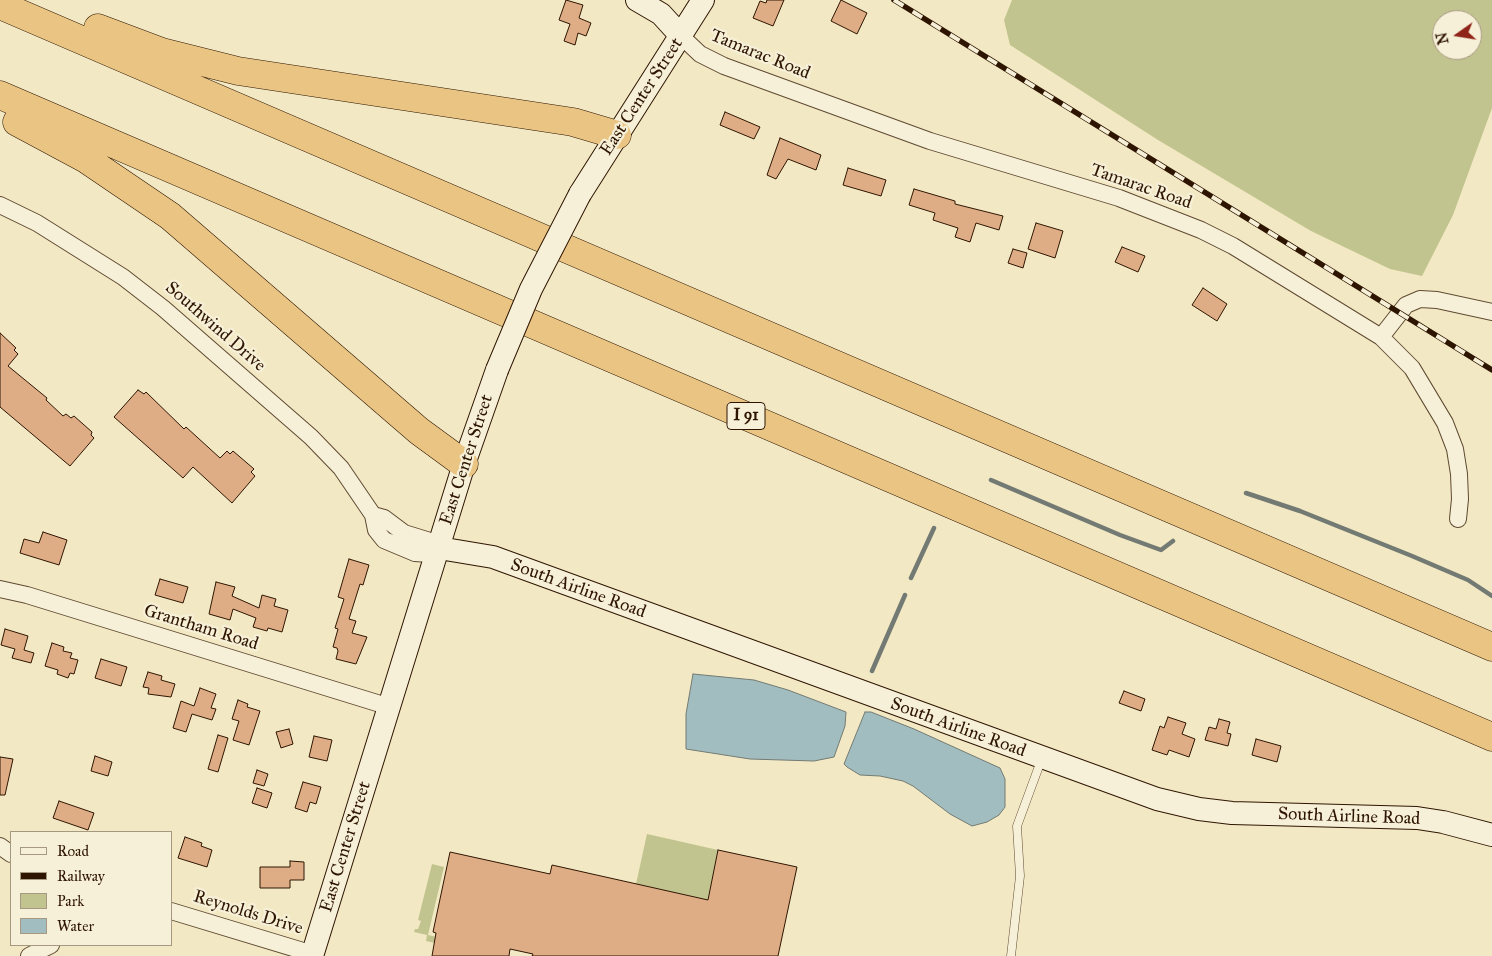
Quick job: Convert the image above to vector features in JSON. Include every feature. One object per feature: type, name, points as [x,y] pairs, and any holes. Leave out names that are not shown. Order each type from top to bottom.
[{"type":"highway","points":[[29,0],[138,44],[199,62],[282,78],[573,122],[617,136]]},
{"type":"highway","points":[[0,5],[1492,647]]},
{"type":"highway","name":"I 91","points":[[0,96],[1492,737]]},
{"type":"highway","points":[[0,108],[15,120],[86,159],[170,216],[419,431],[464,464]]},
{"type":"main road","points":[[638,0],[661,14],[681,36]]},
{"type":"main road","name":"East Center Street","points":[[312,955],[464,464],[497,370],[531,289],[580,194],[703,0]]},
{"type":"main road","name":"South Airline Road","points":[[439,548],[493,557],[1130,790],[1198,809],[1256,815],[1404,816],[1443,822],[1492,835]]},
{"type":"street","name":"Tamarac Road","points":[[681,36],[700,54],[724,66],[930,141],[1119,198],[1201,230],[1233,246],[1381,337],[1412,368],[1445,423],[1455,450],[1459,474],[1460,499],[1458,519]]},
{"type":"street","name":"Southwind Drive","points":[[0,205],[37,223],[84,252],[124,278],[163,308],[328,452],[342,468],[373,516],[376,530],[391,544],[420,554],[429,554],[439,548]]},
{"type":"street","points":[[1381,337],[1406,305],[1420,300],[1437,300],[1492,312]]},
{"type":"street","name":"Grantham Road","points":[[0,589],[37,598],[390,707]]},
{"type":"street","name":"Reynolds Drive","points":[[172,911],[312,955]]},
{"type":"street","points":[[29,956],[48,946]]},
{"type":"lane","points":[[1011,956],[1020,876],[1017,826],[1042,758]]},
{"type":"green space","points":[[1012,0],[1492,0],[1492,108],[1453,215],[1422,276],[1390,269],[1311,231],[1158,140],[1010,45],[1004,20]]},
{"type":"green space","points":[[647,834],[718,850],[708,900],[636,884]]},
{"type":"green space","points":[[432,864],[444,867],[428,935],[477,946],[475,952],[426,941],[427,935],[414,932],[415,929],[418,929],[421,921],[418,920]]},
{"type":"water","points":[[693,674],[754,680],[788,690],[846,712],[845,726],[834,757],[814,761],[750,759],[686,749],[686,714]]},
{"type":"water","points":[[865,712],[871,712],[914,729],[1000,768],[1005,779],[1005,807],[999,815],[987,822],[972,826],[950,814],[913,786],[903,781],[880,776],[860,775],[847,767],[844,764]]},
{"type":"building","points":[[566,0],[583,5],[579,18],[591,23],[586,36],[578,33],[575,45],[564,41],[570,24],[559,20]]},
{"type":"building","points":[[767,0],[784,0],[773,26],[753,18],[760,1],[766,3]]},
{"type":"building","points":[[841,0],[867,13],[857,34],[831,21]]},
{"type":"building","points":[[725,112],[760,127],[754,139],[720,125]]},
{"type":"building","points":[[780,138],[821,155],[816,170],[788,159],[776,179],[767,175]]},
{"type":"building","points":[[848,168],[886,180],[881,196],[843,185]]},
{"type":"building","points":[[914,189],[955,201],[955,204],[1003,216],[999,230],[976,223],[970,242],[955,237],[958,228],[933,220],[935,213],[909,205]]},
{"type":"building","points":[[1036,223],[1063,231],[1055,258],[1028,249]]},
{"type":"building","points":[[1122,247],[1145,256],[1138,272],[1115,262]]},
{"type":"building","points":[[1013,249],[1027,253],[1023,268],[1008,263]]},
{"type":"building","points":[[1203,288],[1227,304],[1217,321],[1192,305]]},
{"type":"building","points":[[0,333],[16,348],[14,350],[18,354],[8,366],[47,398],[46,400],[63,416],[66,414],[71,418],[74,416],[92,432],[91,435],[94,438],[70,466],[0,407]]},
{"type":"building","points":[[138,390],[144,394],[146,392],[184,429],[186,427],[220,458],[227,451],[230,454],[233,451],[254,469],[251,472],[255,476],[232,503],[193,467],[183,478],[114,417]]},
{"type":"building","points":[[43,532],[67,540],[59,565],[20,553],[24,539],[39,543]]},
{"type":"building","points":[[349,559],[369,565],[363,585],[360,584],[349,619],[356,621],[352,633],[367,637],[356,664],[336,659],[338,651],[337,648],[333,647],[338,629],[335,628],[344,599],[338,597]]},
{"type":"building","points":[[160,579],[188,587],[183,603],[155,595]]},
{"type":"building","points":[[216,582],[235,587],[232,596],[259,608],[262,595],[276,599],[274,606],[288,610],[282,632],[268,628],[267,631],[253,627],[256,618],[233,609],[230,620],[209,614]]},
{"type":"building","points":[[5,629],[28,636],[24,650],[34,653],[31,663],[12,658],[15,649],[1,645]]},
{"type":"building","points":[[52,643],[64,647],[63,651],[72,653],[70,658],[78,660],[74,674],[70,673],[68,678],[57,674],[58,670],[45,666]]},
{"type":"building","points":[[101,659],[127,667],[121,686],[95,678]]},
{"type":"building","points":[[148,672],[162,676],[161,680],[175,684],[171,697],[148,694],[149,688],[143,687]]},
{"type":"building","points":[[200,688],[216,694],[211,708],[216,709],[212,720],[192,714],[186,732],[173,728],[181,701],[194,706]]},
{"type":"building","points":[[1124,691],[1145,699],[1141,711],[1119,703]]},
{"type":"building","points":[[238,700],[248,704],[247,707],[260,711],[249,745],[233,740],[239,721],[232,719]]},
{"type":"building","points":[[1168,717],[1186,723],[1182,734],[1195,739],[1189,757],[1169,750],[1167,755],[1152,750],[1160,726],[1164,728]]},
{"type":"building","points":[[1219,719],[1230,722],[1227,733],[1231,734],[1228,746],[1205,740],[1209,727],[1216,729]]},
{"type":"building","points":[[289,729],[293,744],[281,748],[276,732]]},
{"type":"building","points":[[218,735],[228,738],[218,772],[208,769]]},
{"type":"building","points":[[314,736],[332,740],[327,761],[309,757]]},
{"type":"building","points":[[1256,739],[1281,746],[1277,762],[1252,755]]},
{"type":"building","points":[[95,756],[112,762],[108,776],[91,771]]},
{"type":"building","points":[[0,757],[13,759],[5,795],[0,795]]},
{"type":"building","points":[[257,770],[268,774],[264,786],[253,783]]},
{"type":"building","points":[[303,782],[321,787],[316,804],[310,802],[307,812],[295,808]]},
{"type":"building","points":[[257,788],[272,793],[267,808],[252,803]]},
{"type":"building","points":[[59,801],[94,813],[88,830],[53,818]]},
{"type":"building","points":[[185,837],[202,843],[201,846],[212,850],[207,867],[178,858]]},
{"type":"building","points":[[718,850],[797,867],[778,956],[532,956],[533,954],[510,949],[509,956],[432,956],[436,933],[433,932],[450,852],[550,874],[552,865],[708,900]]},
{"type":"building","points":[[290,861],[304,862],[304,880],[290,880],[290,888],[260,888],[260,867],[290,867]]},
{"type":"waterway","points":[[991,480],[1120,535],[1161,550],[1173,541]]},
{"type":"waterway","points":[[1246,493],[1300,511],[1412,556],[1468,580],[1492,596]]},
{"type":"waterway","points":[[911,578],[934,528]]},
{"type":"waterway","points":[[872,671],[905,595]]},
{"type":"railway","points":[[894,0],[1492,370]]}]
